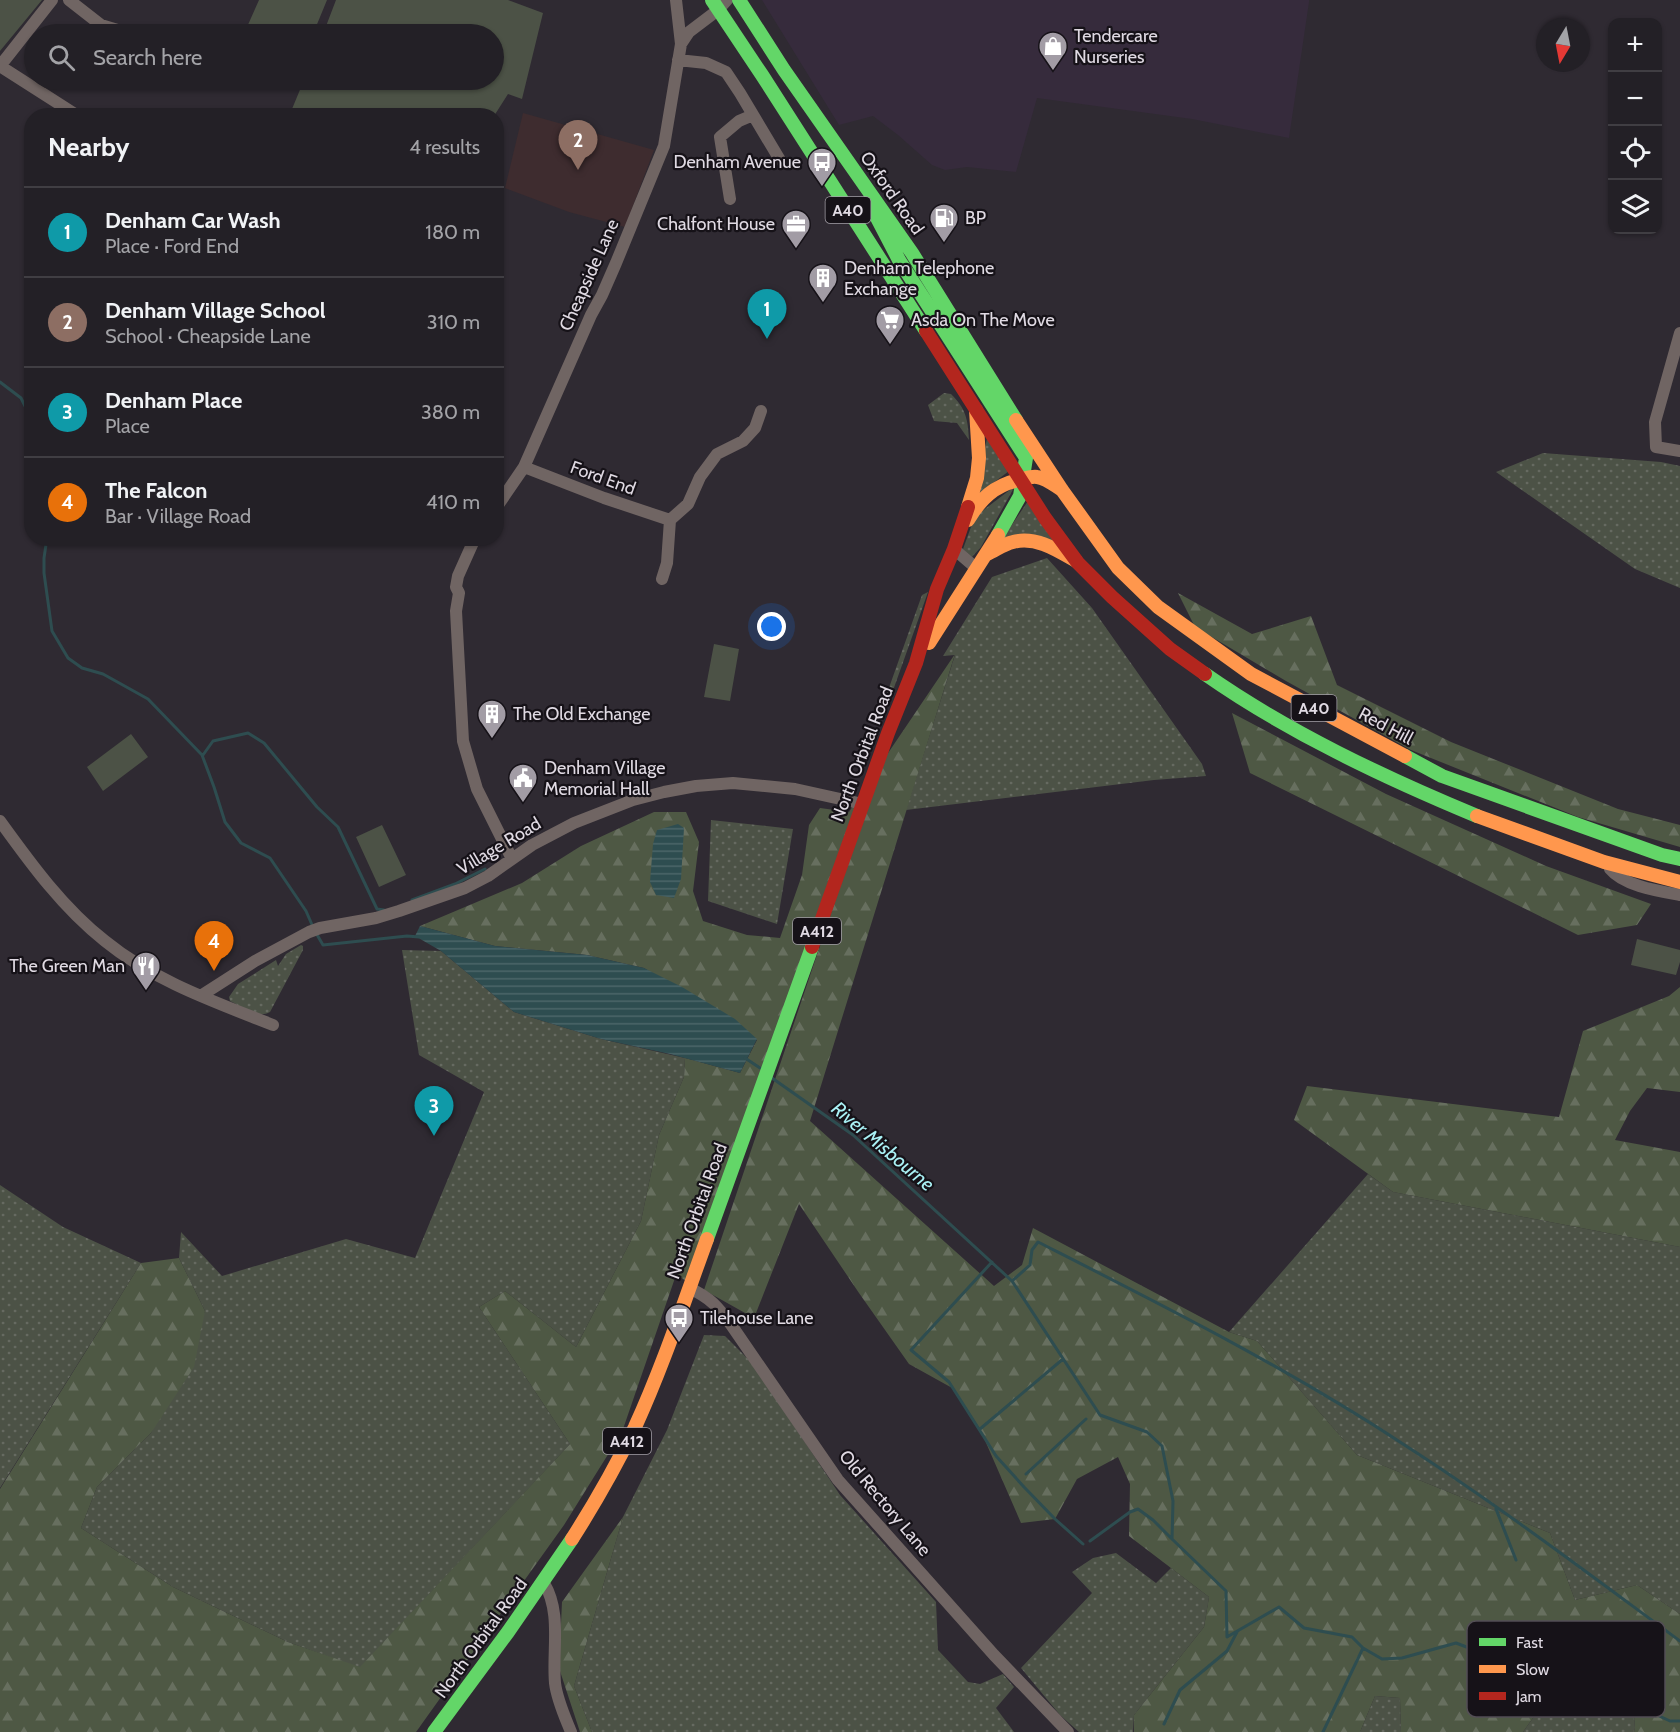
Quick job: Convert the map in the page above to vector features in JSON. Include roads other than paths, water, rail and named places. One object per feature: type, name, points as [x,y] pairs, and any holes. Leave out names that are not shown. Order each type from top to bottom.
[{"type":"main road","name":"Oxford Road","points":[[739,0],[784,70],[912,253],[1029,441]]},
{"type":"main road","name":"A40","points":[[719,3],[1045,518],[1078,563],[1112,597],[1170,649],[1234,694],[1305,735],[1416,791],[1498,825],[1604,862],[1680,882]]},
{"type":"main road","points":[[846,159],[899,260],[1026,458],[1022,480]]},
{"type":"main road","name":"North Orbital Road","points":[[434,1732],[544,1583],[621,1456],[648,1399],[862,804],[916,663],[937,590],[956,543],[977,478],[972,446],[976,410]]},
{"type":"main road","name":"Red Hill","points":[[1029,441],[1118,568],[1158,607],[1251,674],[1442,776],[1662,855],[1680,859]]},
{"type":"main road","points":[[956,543],[975,508],[1002,484],[1035,476],[1045,479],[1062,490]]},
{"type":"main road","name":"North Orbital Road","points":[[916,663],[987,554],[1020,496],[1022,480]]},
{"type":"main road","name":"A412","points":[[987,554],[1018,540],[1038,542],[1078,563]]},
{"type":"street","points":[[33,24],[52,0]]},
{"type":"street","points":[[69,0],[100,24]]},
{"type":"street","name":"Cheapside Lane","points":[[504,496],[524,467],[616,263],[664,146],[681,44],[676,0]]},
{"type":"street","points":[[681,44],[689,32],[719,3]]},
{"type":"street","points":[[24,36],[0,66],[24,81]]},
{"type":"street","points":[[678,60],[706,63],[726,72],[780,160]]},
{"type":"street","points":[[37,90],[66,108]]},
{"type":"street","points":[[730,199],[720,137],[739,122],[753,115]]},
{"type":"street","points":[[1680,333],[1655,422],[1656,447],[1680,452]]},
{"type":"street","points":[[662,579],[667,563],[670,520],[688,504],[700,477],[717,454],[744,441],[755,428],[761,411]]},
{"type":"street","name":"Ford End","points":[[524,467],[604,498],[670,520]]},
{"type":"street","points":[[956,543],[976,568]]},
{"type":"street","points":[[470,546],[456,587],[459,593],[456,611],[463,741],[477,789],[512,858]]},
{"type":"street","points":[[937,590],[961,592]]},
{"type":"street","name":"Village Road","points":[[202,995],[255,962],[314,930],[392,914],[465,888],[488,876],[532,845],[574,823],[623,804],[664,792],[696,786],[733,783],[795,789],[862,804]]},
{"type":"street","points":[[0,821],[49,886],[106,942],[141,966],[190,992],[273,1025]]},
{"type":"street","points":[[1604,862],[1615,875],[1627,881],[1680,895]]},
{"type":"street","name":"Old Rectory Lane","points":[[688,1288],[704,1295],[716,1305],[838,1480],[994,1655],[1068,1732]]},
{"type":"street","points":[[544,1583],[554,1607],[555,1686],[571,1732]]},
{"type":"waterway","name":"River Misbourne","points":[[0,382],[21,398],[24,404]]},
{"type":"waterway","name":"River Misbourne","points":[[46,546],[44,573],[52,631],[68,658],[82,668],[103,674],[148,699],[202,755],[225,822],[241,843],[270,858],[306,911],[313,927]]},
{"type":"waterway","points":[[203,755],[213,741],[248,733],[264,743],[317,807],[338,827],[377,909],[384,910]]},
{"type":"waterway","points":[[412,900],[455,884],[485,869]]},
{"type":"waterway","name":"River Misbourne","points":[[316,933],[323,945],[407,936],[419,937]]},
{"type":"waterway","name":"River Misbourne","points":[[745,1058],[760,1068]]},
{"type":"waterway","name":"River Misbourne","points":[[772,1078],[853,1135],[1012,1281],[1100,1415],[1147,1432],[1162,1446],[1173,1501],[1172,1539],[1226,1591],[1227,1637],[1279,1607],[1304,1628],[1352,1637],[1363,1648],[1382,1659],[1402,1658],[1456,1643],[1467,1647]]},
{"type":"waterway","points":[[1012,1281],[1030,1265],[1032,1250],[1038,1242],[1131,1289],[1269,1363],[1359,1416],[1474,1491],[1653,1621]]},
{"type":"waterway","points":[[992,1262],[911,1350],[949,1382],[996,1456],[1055,1519],[1083,1544]]},
{"type":"waterway","points":[[980,1429],[1063,1359]]},
{"type":"waterway","points":[[1026,1474],[1086,1419]]},
{"type":"waterway","points":[[1090,1541],[1130,1512],[1138,1509],[1172,1539]]},
{"type":"waterway","points":[[1496,1509],[1516,1560]]},
{"type":"waterway","points":[[1665,1630],[1680,1641]]},
{"type":"waterway","points":[[1164,1724],[1180,1690],[1227,1651],[1237,1632]]},
{"type":"waterway","points":[[1323,1732],[1363,1648]]},
{"type":"waterway","name":"River Misbourne","points":[[1661,1717],[1670,1721],[1680,1721]]},
{"type":"place","name":"Tendercare Nurseries","points":[[1053,72]]},
{"type":"place","name":"Denham Village School","points":[[578,170]]},
{"type":"place","name":"Denham Avenue","points":[[822,188]]},
{"type":"place","name":"BP","points":[[944,244]]},
{"type":"place","name":"Chalfont House","points":[[796,250]]},
{"type":"place","name":"Denham Telephone Exchange","points":[[823,304]]},
{"type":"place","name":"Denham Car Wash","points":[[767,339]]},
{"type":"place","name":"Asda On The Move","points":[[890,346]]},
{"type":"place","name":"The Old Exchange","points":[[492,740]]},
{"type":"place","name":"Denham Village Memorial Hall","points":[[523,804]]},
{"type":"place","name":"The Falcon","points":[[214,971]]},
{"type":"place","name":"The Green Man","points":[[146,992]]},
{"type":"place","name":"Denham Place","points":[[434,1136]]},
{"type":"place","name":"Tilehouse Lane","points":[[679,1344]]}]
